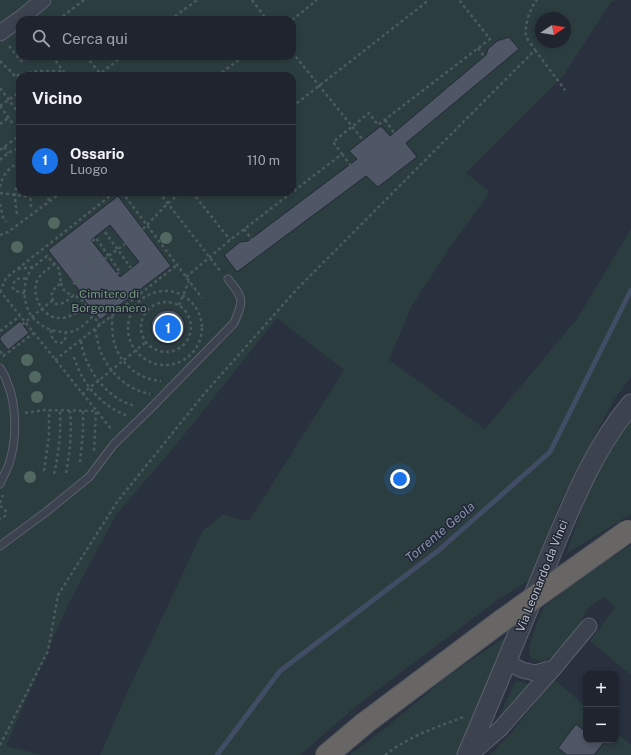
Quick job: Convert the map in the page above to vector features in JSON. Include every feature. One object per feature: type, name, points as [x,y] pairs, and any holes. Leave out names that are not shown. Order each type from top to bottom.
[{"type":"highway","points":[[327,755],[364,723],[500,622],[630,530]]},
{"type":"street","points":[[23,16],[43,0]]},
{"type":"street","points":[[0,33],[16,22]]},
{"type":"street","name":"Via Leonardo da Vinci","points":[[468,755],[568,512],[601,447],[631,404]]},
{"type":"street","points":[[468,755],[500,729],[589,626]]},
{"type":"street","points":[[507,662],[522,670],[535,673],[554,668]]},
{"type":"lane","points":[[0,546],[46,512],[88,476],[114,444],[148,412],[234,323],[242,306],[241,296],[228,280]]},
{"type":"lane","points":[[0,368],[8,382],[13,400],[15,431],[9,463],[0,484]]},
{"type":"lane","points":[[0,540],[10,539]]},
{"type":"path","points":[[63,16],[84,0]]},
{"type":"path","points":[[175,16],[197,0]]},
{"type":"path","points":[[252,0],[265,16]]},
{"type":"path","points":[[296,17],[317,0]]},
{"type":"path","points":[[296,104],[429,0]]},
{"type":"path","points":[[351,166],[334,142],[369,113],[378,125],[490,39],[459,0]]},
{"type":"path","points":[[537,0],[534,3],[526,21],[526,36],[565,90]]},
{"type":"path","points":[[9,46],[16,55]]},
{"type":"path","points":[[478,48],[486,58]]},
{"type":"path","points":[[0,744],[48,651],[58,595],[117,502],[204,394],[297,289],[535,50]]},
{"type":"path","points":[[296,57],[363,140]]},
{"type":"path","points":[[54,60],[63,71]]},
{"type":"path","points":[[89,60],[99,72]]},
{"type":"path","points":[[104,72],[118,60]]},
{"type":"path","points":[[222,72],[239,60]]},
{"type":"path","points":[[0,61],[16,77]]},
{"type":"path","points":[[33,72],[63,71]]},
{"type":"path","points":[[0,88],[16,109]]},
{"type":"path","points":[[13,124],[0,106],[16,95]]},
{"type":"path","points":[[0,124],[8,118]]},
{"type":"path","points":[[385,120],[395,134]]},
{"type":"path","points":[[0,150],[16,137]]},
{"type":"path","points":[[396,141],[403,152],[406,149],[403,145]]},
{"type":"path","points":[[4,147],[8,153]]},
{"type":"path","points":[[0,160],[8,153],[16,149]]},
{"type":"path","points":[[296,189],[342,154]]},
{"type":"path","points":[[0,187],[1,182],[7,172],[16,164]]},
{"type":"path","points":[[16,189],[15,200],[17,214]]},
{"type":"path","points":[[0,194],[15,195]]},
{"type":"path","points":[[22,196],[30,197],[31,207]]},
{"type":"path","points":[[48,196],[49,202]]},
{"type":"path","points":[[0,235],[8,232],[57,196]]},
{"type":"path","points":[[110,196],[6,278],[0,291],[119,439]]},
{"type":"path","points":[[125,196],[202,298]]},
{"type":"path","points":[[162,196],[228,280]]},
{"type":"path","points":[[143,229],[177,196]]},
{"type":"path","points":[[195,196],[230,240]]},
{"type":"path","points":[[186,277],[230,240],[287,196]]},
{"type":"path","points":[[0,204],[3,217],[6,222]]},
{"type":"path","points":[[244,229],[256,245]]},
{"type":"path","points":[[105,232],[131,268]]},
{"type":"path","points":[[92,241],[96,238],[120,272],[117,274]]},
{"type":"path","points":[[99,264],[125,244]]},
{"type":"path","points":[[93,316],[74,331],[66,332],[51,330],[42,326],[32,317],[26,304],[25,285],[30,270],[48,256],[59,269],[61,283],[66,293],[83,300],[100,325]]},
{"type":"path","points":[[94,257],[104,269],[90,279],[86,274],[81,268],[94,257]]},
{"type":"path","points":[[55,264],[43,272],[36,283],[37,300],[42,309],[50,316],[60,319],[67,318],[86,305]]},
{"type":"path","points":[[55,360],[177,265]]},
{"type":"path","points":[[18,269],[33,267]]},
{"type":"path","points":[[73,284],[86,274]]},
{"type":"path","points":[[25,293],[15,291],[13,284],[17,279],[26,279]]},
{"type":"path","points":[[77,281],[82,288]]},
{"type":"path","points":[[179,305],[189,281]]},
{"type":"path","points":[[61,283],[52,291],[51,295],[56,304],[67,302],[74,295]]},
{"type":"path","points":[[160,290],[172,291],[183,295],[195,305],[202,321],[203,332],[200,342],[190,356],[176,364],[159,365],[148,361],[136,351],[130,340],[128,322],[132,311],[138,301],[148,294],[160,290]]},
{"type":"path","points":[[138,295],[141,299]]},
{"type":"path","points":[[23,333],[9,344],[4,339],[53,300]]},
{"type":"path","points":[[167,302],[179,305],[186,312],[191,321],[192,331],[188,340],[177,350],[168,353],[153,349],[146,342],[141,331],[141,325],[145,313],[155,305],[161,303],[167,302]]},
{"type":"path","points":[[0,331],[20,316]]},
{"type":"path","points":[[112,316],[114,342],[117,350],[129,367],[145,378],[154,381],[167,381]]},
{"type":"path","points":[[95,329],[98,346],[101,353],[118,378],[135,389],[144,393],[155,395]]},
{"type":"path","points":[[51,330],[53,340],[62,343],[64,342],[66,332]]},
{"type":"path","points":[[3,356],[34,333]]},
{"type":"path","points":[[80,340],[84,355],[98,381],[121,400],[142,408]]},
{"type":"path","points":[[82,394],[146,342]]},
{"type":"path","points":[[74,357],[80,374],[89,388],[110,407],[130,418]]},
{"type":"path","points":[[23,413],[49,410],[96,411]]},
{"type":"path","points":[[44,471],[49,436],[49,410]]},
{"type":"path","points":[[54,474],[59,448],[60,410]]},
{"type":"path","points":[[66,473],[70,454],[70,411]]},
{"type":"path","points":[[80,462],[83,432],[83,411]]},
{"type":"path","points":[[94,456],[96,411]]},
{"type":"path","points":[[0,506],[4,508],[6,512],[5,516],[0,519]]},
{"type":"path","points":[[385,755],[392,749],[424,732],[464,717],[485,714]]},
{"type":"green space","name":"Cimitero di Borgomanero","points":[[0,0],[618,0],[611,2],[563,76],[466,173],[490,192],[451,246],[411,307],[389,360],[485,429],[577,319],[631,229],[631,377],[614,400],[576,470],[559,505],[533,578],[496,601],[360,703],[300,755],[100,755],[126,695],[203,530],[223,515],[249,521],[344,370],[277,318],[176,445],[116,515],[68,605],[6,746],[42,755],[0,755]]},
{"type":"green space","points":[[631,418],[631,514],[566,554],[588,492],[602,461]]},
{"type":"green space","points":[[631,545],[631,675],[590,641],[615,607],[604,597],[589,607],[574,635],[558,654],[542,662],[531,658],[529,647],[544,607],[571,585]]},
{"type":"green space","points":[[514,631],[461,755],[350,755],[448,676]]},
{"type":"green space","points":[[554,679],[583,704],[583,743],[619,743],[619,735],[631,745],[631,755],[490,755],[513,731]]},
{"type":"green space","points":[[516,681],[529,684],[497,721]]},
{"type":"building","points":[[509,37],[519,49],[406,143],[417,157],[378,187],[366,176],[237,272],[224,255],[240,242],[248,241],[357,159],[349,151],[381,126],[390,136],[486,55],[488,49],[497,41]]},
{"type":"building","points":[[118,196],[171,266],[100,320],[48,250]],"holes":[[[110,225],[139,262],[120,277],[91,240]]]},
{"type":"building","points":[[165,310],[171,310],[175,311],[182,317],[185,327],[184,334],[178,341],[171,344],[165,344],[161,343],[154,337],[151,330],[151,324],[152,320],[158,313]]},
{"type":"building","points":[[20,321],[29,333],[8,350],[0,340],[0,337]]},
{"type":"building","points":[[576,724],[583,730],[583,743],[604,743],[594,755],[567,755],[558,748]]},
{"type":"waterway","name":"Torrente Geola","points":[[217,755],[280,671],[439,550],[550,452],[631,290]]},
{"type":"place","name":"Ossario","points":[[168,328]]}]
